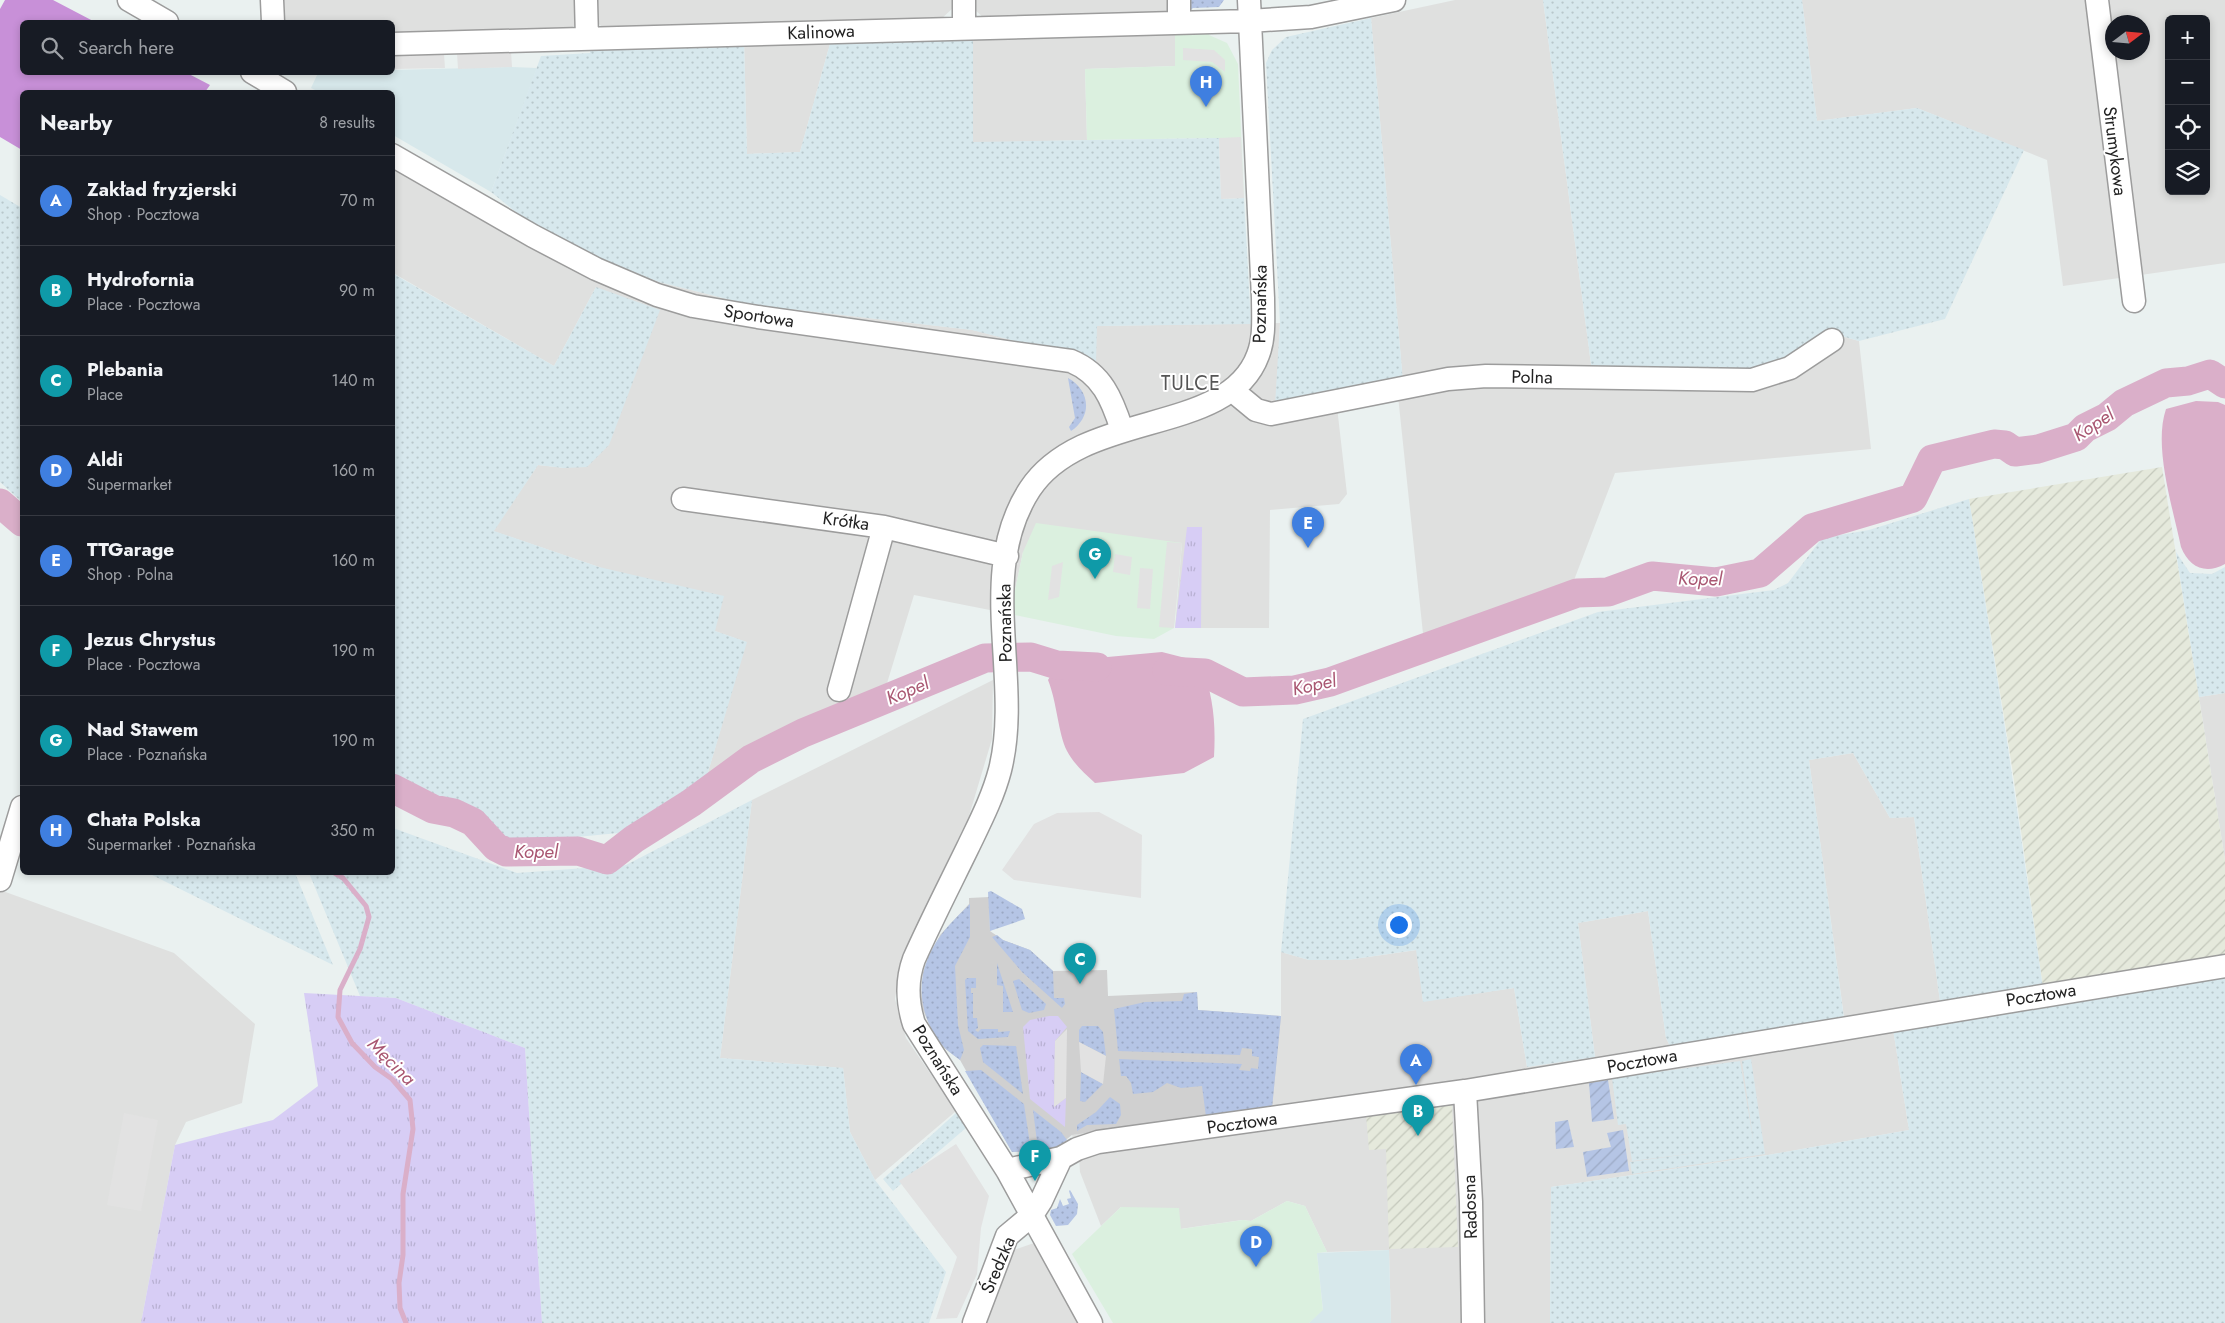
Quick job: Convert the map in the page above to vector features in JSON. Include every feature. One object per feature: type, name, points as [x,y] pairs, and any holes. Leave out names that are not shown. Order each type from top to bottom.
[{"type":"street","points":[[129,0],[164,20]]},
{"type":"street","points":[[272,0],[273,20]]},
{"type":"street","points":[[586,0],[587,39]]},
{"type":"street","points":[[964,0],[964,28]]},
{"type":"street","points":[[1179,0],[1179,23]]},
{"type":"street","name":"Kalinowa","points":[[395,44],[1179,23],[1249,11],[1311,17],[1394,0]]},
{"type":"street","name":"Strumykowa","points":[[2096,0],[2134,301]]},
{"type":"street","name":"Poznańska","points":[[1091,1323],[1007,1170],[916,1029],[911,1013],[908,989],[914,959],[980,822],[1000,770],[1006,722],[1002,598],[1007,556],[1018,511],[1041,476],[1072,451],[1122,430],[1202,407],[1233,391],[1248,375],[1256,360],[1261,345],[1263,324],[1249,11]]},
{"type":"street","name":"Sportowa","points":[[395,157],[596,270],[657,295],[693,306],[758,317],[1071,361],[1083,366],[1099,380],[1110,396],[1122,430]]},
{"type":"street","name":"Polna","points":[[1233,391],[1256,410],[1271,414],[1448,379],[1486,376],[1752,380],[1790,368],[1832,340]]},
{"type":"street","name":"Krótka","points":[[683,499],[884,527],[1007,556]]},
{"type":"street","points":[[839,690],[884,527]]},
{"type":"street","points":[[0,880],[20,815]]},
{"type":"street","name":"Pocztowa","points":[[1007,1170],[1060,1158],[1076,1149],[1098,1142],[1465,1091],[2225,966]]},
{"type":"street","name":"Radosna","points":[[1465,1091],[1471,1212],[1473,1323]]},
{"type":"street","points":[[1032,1215],[1041,1201],[1060,1158]]},
{"type":"street","name":"Średzka","points":[[974,1323],[1007,1236],[1032,1215]]},
{"type":"shaded area","points":[[5,0],[53,0],[91,20],[20,20],[20,75],[191,75],[210,85],[206,90],[20,90],[20,149],[0,137],[0,9]]},
{"type":"shaded area","points":[[267,0],[1185,0],[1175,31],[1175,66],[1085,69],[1087,140],[973,143],[973,37],[986,20],[974,9],[953,8],[940,20],[831,21],[831,40],[800,152],[747,154],[744,41],[604,29],[593,18],[582,19],[569,30],[395,34],[395,20],[280,20]]},
{"type":"shaded area","points":[[1185,0],[1224,0],[1219,7],[1193,8],[1185,14]]},
{"type":"shaded area","points":[[1455,0],[1543,0],[1592,372],[1831,333],[1859,341],[1871,449],[1615,473],[1571,588],[1424,643],[1398,396],[1337,407],[1347,494],[1339,504],[1270,510],[1269,628],[1175,628],[1182,543],[1167,542],[1023,552],[1010,614],[914,595],[884,693],[706,779],[746,642],[715,631],[599,567],[493,531],[538,465],[564,468],[596,287],[554,366],[395,274],[395,163],[547,237],[659,282],[747,304],[973,330],[1096,362],[1096,326],[1280,323],[1276,405],[1403,382],[1371,18]]},
{"type":"shaded area","points":[[1543,0],[1802,0],[1817,121],[1917,108],[2024,150],[1945,319],[1859,341],[1831,333],[1800,353],[1749,374],[1592,372]]},
{"type":"shaded area","points":[[1802,0],[2225,0],[2225,263],[2063,286],[2047,160],[1917,108],[1817,121]]},
{"type":"shaded area","points":[[1371,18],[1403,382],[1275,405],[1280,323],[1266,63],[1272,50],[1286,37]]},
{"type":"shaded area","points":[[1209,29],[1209,35],[1227,43],[1238,64],[1244,198],[1219,138],[1087,140],[1085,69],[1175,66],[1175,30]]},
{"type":"shaded area","points":[[973,37],[973,142],[1219,138],[1221,199],[1244,198],[1251,324],[1097,326],[1096,362],[972,330],[747,304],[659,282],[547,237],[491,192],[541,56],[590,53],[590,45],[744,41],[747,154],[800,152],[831,40]]},
{"type":"shaded area","points":[[1183,48],[1214,50],[1225,60],[1225,72],[1212,62],[1183,60]]},
{"type":"shaded area","points":[[511,52],[512,67],[458,69],[457,53]]},
{"type":"shaded area","points":[[444,54],[445,68],[395,69],[395,55]]},
{"type":"shaded area","points":[[537,68],[491,192],[395,136],[395,90],[315,90],[311,88],[317,75],[395,75],[395,70]]},
{"type":"shaded area","points":[[1241,137],[1244,198],[1221,199],[1219,138]]},
{"type":"shaded area","points":[[0,195],[20,207],[20,500],[0,482]]},
{"type":"shaded area","points":[[395,275],[554,366],[596,287],[660,310],[609,445],[587,467],[564,468],[538,465],[494,531],[599,567],[724,596],[715,631],[747,642],[706,779],[619,833],[512,843],[395,798]]},
{"type":"shaded area","points":[[1068,378],[1081,389],[1086,403],[1086,411],[1083,418],[1071,431],[1069,427],[1075,418]]},
{"type":"shaded area","points":[[2196,401],[2218,402],[2225,405],[2225,564],[2211,569],[2198,567],[2188,560],[2184,554],[2169,496],[2163,459],[2163,424],[2166,409]]},
{"type":"shaded area","points":[[2162,467],[2225,860],[2225,955],[2043,988],[2012,767],[1969,499]]},
{"type":"shaded area","points":[[1969,499],[2043,988],[1940,1001],[1914,817],[1890,818],[1853,753],[1809,760],[1844,1018],[1670,1046],[1666,1038],[1648,911],[1578,923],[1595,1057],[1527,1067],[1514,988],[1423,1002],[1416,950],[1347,960],[1309,960],[1281,952],[1303,719],[1598,612],[1774,590],[1788,583],[1822,538],[1869,530]]},
{"type":"shaded area","points":[[1036,523],[1182,543],[1174,628],[1154,639],[1116,636],[1010,614],[1023,552]]},
{"type":"shaded area","points":[[1167,542],[1182,543],[1174,628],[1159,627]]},
{"type":"shaded area","points":[[2176,552],[2190,573],[2212,574],[2225,567],[2225,693],[2199,697]]},
{"type":"shaded area","points":[[1115,554],[1132,557],[1130,575],[1113,572]]},
{"type":"shaded area","points":[[1063,562],[1059,597],[1048,600],[1052,566]]},
{"type":"shaded area","points":[[1140,568],[1153,569],[1150,609],[1137,608]]},
{"type":"shaded area","points":[[1162,652],[1201,662],[1213,709],[1214,757],[1184,773],[1095,783],[1076,764],[1067,751],[1048,680],[1057,665],[1064,661]]},
{"type":"shaded area","points":[[993,680],[992,739],[969,816],[902,956],[895,999],[906,1038],[956,1111],[875,1180],[850,1132],[843,1068],[720,1058],[752,800]]},
{"type":"shaded area","points":[[2225,693],[2225,860],[2199,697]]},
{"type":"shaded area","points":[[1853,753],[1890,818],[1914,817],[1940,1001],[1893,1029],[1909,1130],[1768,1155],[1551,1187],[1550,1323],[1391,1323],[1389,1250],[1327,1252],[1305,1206],[1287,1201],[1251,1221],[1242,1220],[1180,1229],[1121,1207],[1101,1226],[1080,1172],[1079,1156],[1072,1135],[1126,1127],[1281,1016],[1281,952],[1309,960],[1347,960],[1417,950],[1423,1001],[1514,988],[1527,1067],[1595,1057],[1578,923],[1648,911],[1666,1038],[1670,1046],[1844,1017],[1809,760]]},
{"type":"shaded area","points":[[752,800],[720,1058],[843,1068],[850,1132],[875,1180],[946,1272],[929,1323],[542,1323],[525,1048],[396,998],[360,996],[310,875],[395,875],[395,829],[517,873],[626,865]]},
{"type":"shaded area","points":[[1099,812],[1142,835],[1141,898],[1014,880],[1002,870],[1034,824],[1057,813]]},
{"type":"shaded area","points":[[152,875],[296,875],[333,965]]},
{"type":"shaded area","points":[[0,890],[174,953],[255,1024],[242,1103],[186,1122],[175,1145],[141,1323],[0,1323]]},
{"type":"shaded area","points":[[991,891],[1022,909],[1025,919],[990,931],[988,892]]},
{"type":"shaded area","points":[[989,897],[990,931],[1003,940],[1030,950],[1053,971],[1107,970],[1108,996],[1197,992],[1198,1010],[1281,1016],[1272,1108],[1072,1135],[1053,1150],[1012,1152],[960,1060],[943,1047],[932,1031],[923,1010],[921,999],[923,972],[940,935],[969,904],[969,898]]},
{"type":"shaded area","points":[[970,904],[970,937],[955,966],[958,1025],[964,1050],[960,1060],[944,1047],[933,1032],[923,1004],[922,990],[926,962],[932,948],[941,935]]},
{"type":"shaded area","points":[[997,935],[1003,940],[1030,950],[1053,971],[1054,998],[1064,998],[1065,1004],[1062,1008],[1022,972],[992,937]]},
{"type":"shaded area","points":[[997,963],[1013,1012],[1003,1012],[1003,986],[997,985]]},
{"type":"shaded area","points":[[2225,973],[2225,1323],[1550,1323],[1551,1187],[1768,1155],[1909,1130],[1893,1029]]},
{"type":"shaded area","points":[[967,978],[976,978],[976,988],[971,988],[971,993],[973,993],[973,1018],[977,1018],[978,1028],[975,1030],[978,1032],[981,1029],[998,1029],[998,1032],[1010,1031],[1008,1037],[978,1039],[968,1031],[965,980]]},
{"type":"shaded area","points":[[1019,979],[1046,1004],[1044,1010],[1029,1013],[1022,1010],[1013,981]]},
{"type":"shaded area","points":[[1197,992],[1198,1010],[1281,1016],[1272,1108],[1206,1117],[1202,1086],[1181,1088],[1167,1083],[1153,1092],[1133,1094],[1131,1083],[1126,1076],[1121,1076],[1119,1059],[1242,1064],[1239,1070],[1250,1071],[1251,1068],[1258,1069],[1259,1057],[1252,1056],[1252,1049],[1242,1048],[1240,1055],[1118,1051],[1114,1009],[1145,1002],[1182,1001],[1184,994]]},
{"type":"shaded area","points":[[1082,1026],[1098,1026],[1103,1032],[1106,1056],[1079,1042],[1079,1030]]},
{"type":"shaded area","points":[[1067,1029],[1066,1098],[1054,1107],[1055,1041]]},
{"type":"shaded area","points":[[1079,1042],[1106,1056],[1103,1084],[1081,1072]]},
{"type":"shaded area","points":[[983,1045],[1016,1046],[1023,1094],[983,1062],[980,1048]]},
{"type":"shaded area","points":[[1751,1059],[1765,1154],[1632,1174],[1630,1162],[1703,1152],[1632,1161],[1626,1124],[1618,1125],[1612,1078],[1740,1061],[1754,1145],[1742,1061]]},
{"type":"shaded area","points":[[981,1070],[1024,1104],[1031,1151],[1012,1152],[965,1071]]},
{"type":"shaded area","points":[[1081,1072],[1103,1084],[1085,1102],[1080,1101]]},
{"type":"shaded area","points":[[1608,1080],[1614,1119],[1592,1122],[1589,1083]]},
{"type":"shaded area","points":[[1110,1097],[1120,1104],[1121,1115],[1116,1124],[1087,1125],[1077,1131],[1077,1125],[1096,1112]]},
{"type":"shaded area","points":[[1452,1104],[1458,1247],[1389,1249],[1386,1149],[1369,1150],[1366,1115]]},
{"type":"shaded area","points":[[1033,1110],[1061,1132],[1067,1140],[1053,1150],[1038,1150]]},
{"type":"shaded area","points":[[957,1112],[967,1127],[893,1191],[883,1179]]},
{"type":"shaded area","points":[[124,1113],[158,1120],[141,1211],[107,1205]]},
{"type":"shaded area","points":[[1568,1120],[1574,1147],[1556,1149],[1555,1122]]},
{"type":"shaded area","points":[[1623,1130],[1629,1171],[1587,1177],[1583,1152],[1611,1147],[1607,1133]]},
{"type":"shaded area","points":[[956,1144],[989,1196],[981,1228],[977,1274],[957,1318],[936,1319],[957,1257],[899,1181]]},
{"type":"shaded area","points":[[1070,1190],[1078,1204],[1077,1214],[1068,1225],[1056,1226],[1050,1215],[1051,1210],[1057,1208],[1060,1199],[1063,1206],[1069,1204],[1067,1199],[1071,1198]]},
{"type":"shaded area","points":[[1287,1201],[1305,1206],[1327,1252],[1317,1253],[1323,1311],[1309,1323],[1113,1323],[1072,1254],[1121,1207],[1179,1208],[1181,1229],[1243,1220],[1251,1221]]},
{"type":"shaded area","points":[[1034,1243],[1079,1323],[985,1323],[1014,1250]]},
{"type":"shaded area","points":[[1389,1250],[1391,1323],[1309,1323],[1323,1310],[1317,1253]]},
{"type":"green space","points":[[1187,527],[1202,527],[1201,628],[1175,628]]},
{"type":"green space","points":[[304,993],[396,998],[525,1048],[542,1323],[141,1323],[175,1145],[273,1120],[318,1086]]},
{"type":"green space","points":[[1058,1016],[1067,1027],[1055,1041],[1054,1107],[1066,1098],[1065,1127],[1030,1099],[1023,1027],[1030,1020]]},
{"type":"waterway","name":"Kopel","points":[[1167,671],[1205,673],[1243,692],[1295,690],[1330,682],[1577,593],[1608,592],[1652,576],[1716,582],[1760,573],[1812,528],[1913,498],[1932,459],[1994,444],[2005,445],[2015,452],[2038,449],[2076,437],[2085,428],[2107,417],[2124,403],[2166,383],[2188,381],[2210,374],[2225,384]]},
{"type":"waterway","name":"Kopel","points":[[0,503],[20,520]]},
{"type":"waterway","name":"Kopel","points":[[395,790],[433,809],[454,813],[473,822],[496,847],[506,852],[578,851],[607,860],[634,839],[691,803],[751,759],[803,733],[985,658],[1031,657],[1057,665],[1097,667]]},
{"type":"waterway","name":"Męcina","points":[[338,875],[343,878],[366,906],[369,917],[360,949],[340,990],[338,1017],[352,1043],[375,1067],[392,1079],[410,1100],[413,1129],[403,1194],[403,1255],[399,1283],[400,1308],[406,1323]]},
{"type":"place","name":"Chata Polska","points":[[1206,107]]},
{"type":"place","name":"TTGarage","points":[[1308,548]]},
{"type":"place","name":"Nad Stawem","points":[[1095,579]]},
{"type":"place","name":"Plebania","points":[[1080,984]]},
{"type":"place","name":"Zakład fryzjerski","points":[[1416,1085]]},
{"type":"place","name":"Hydrofornia","points":[[1418,1136]]},
{"type":"place","name":"Jezus Chrystus","points":[[1035,1181]]},
{"type":"place","name":"Aldi","points":[[1256,1267]]},
{"type":"district","name":"TULCE","points":[[1191,383]]}]
